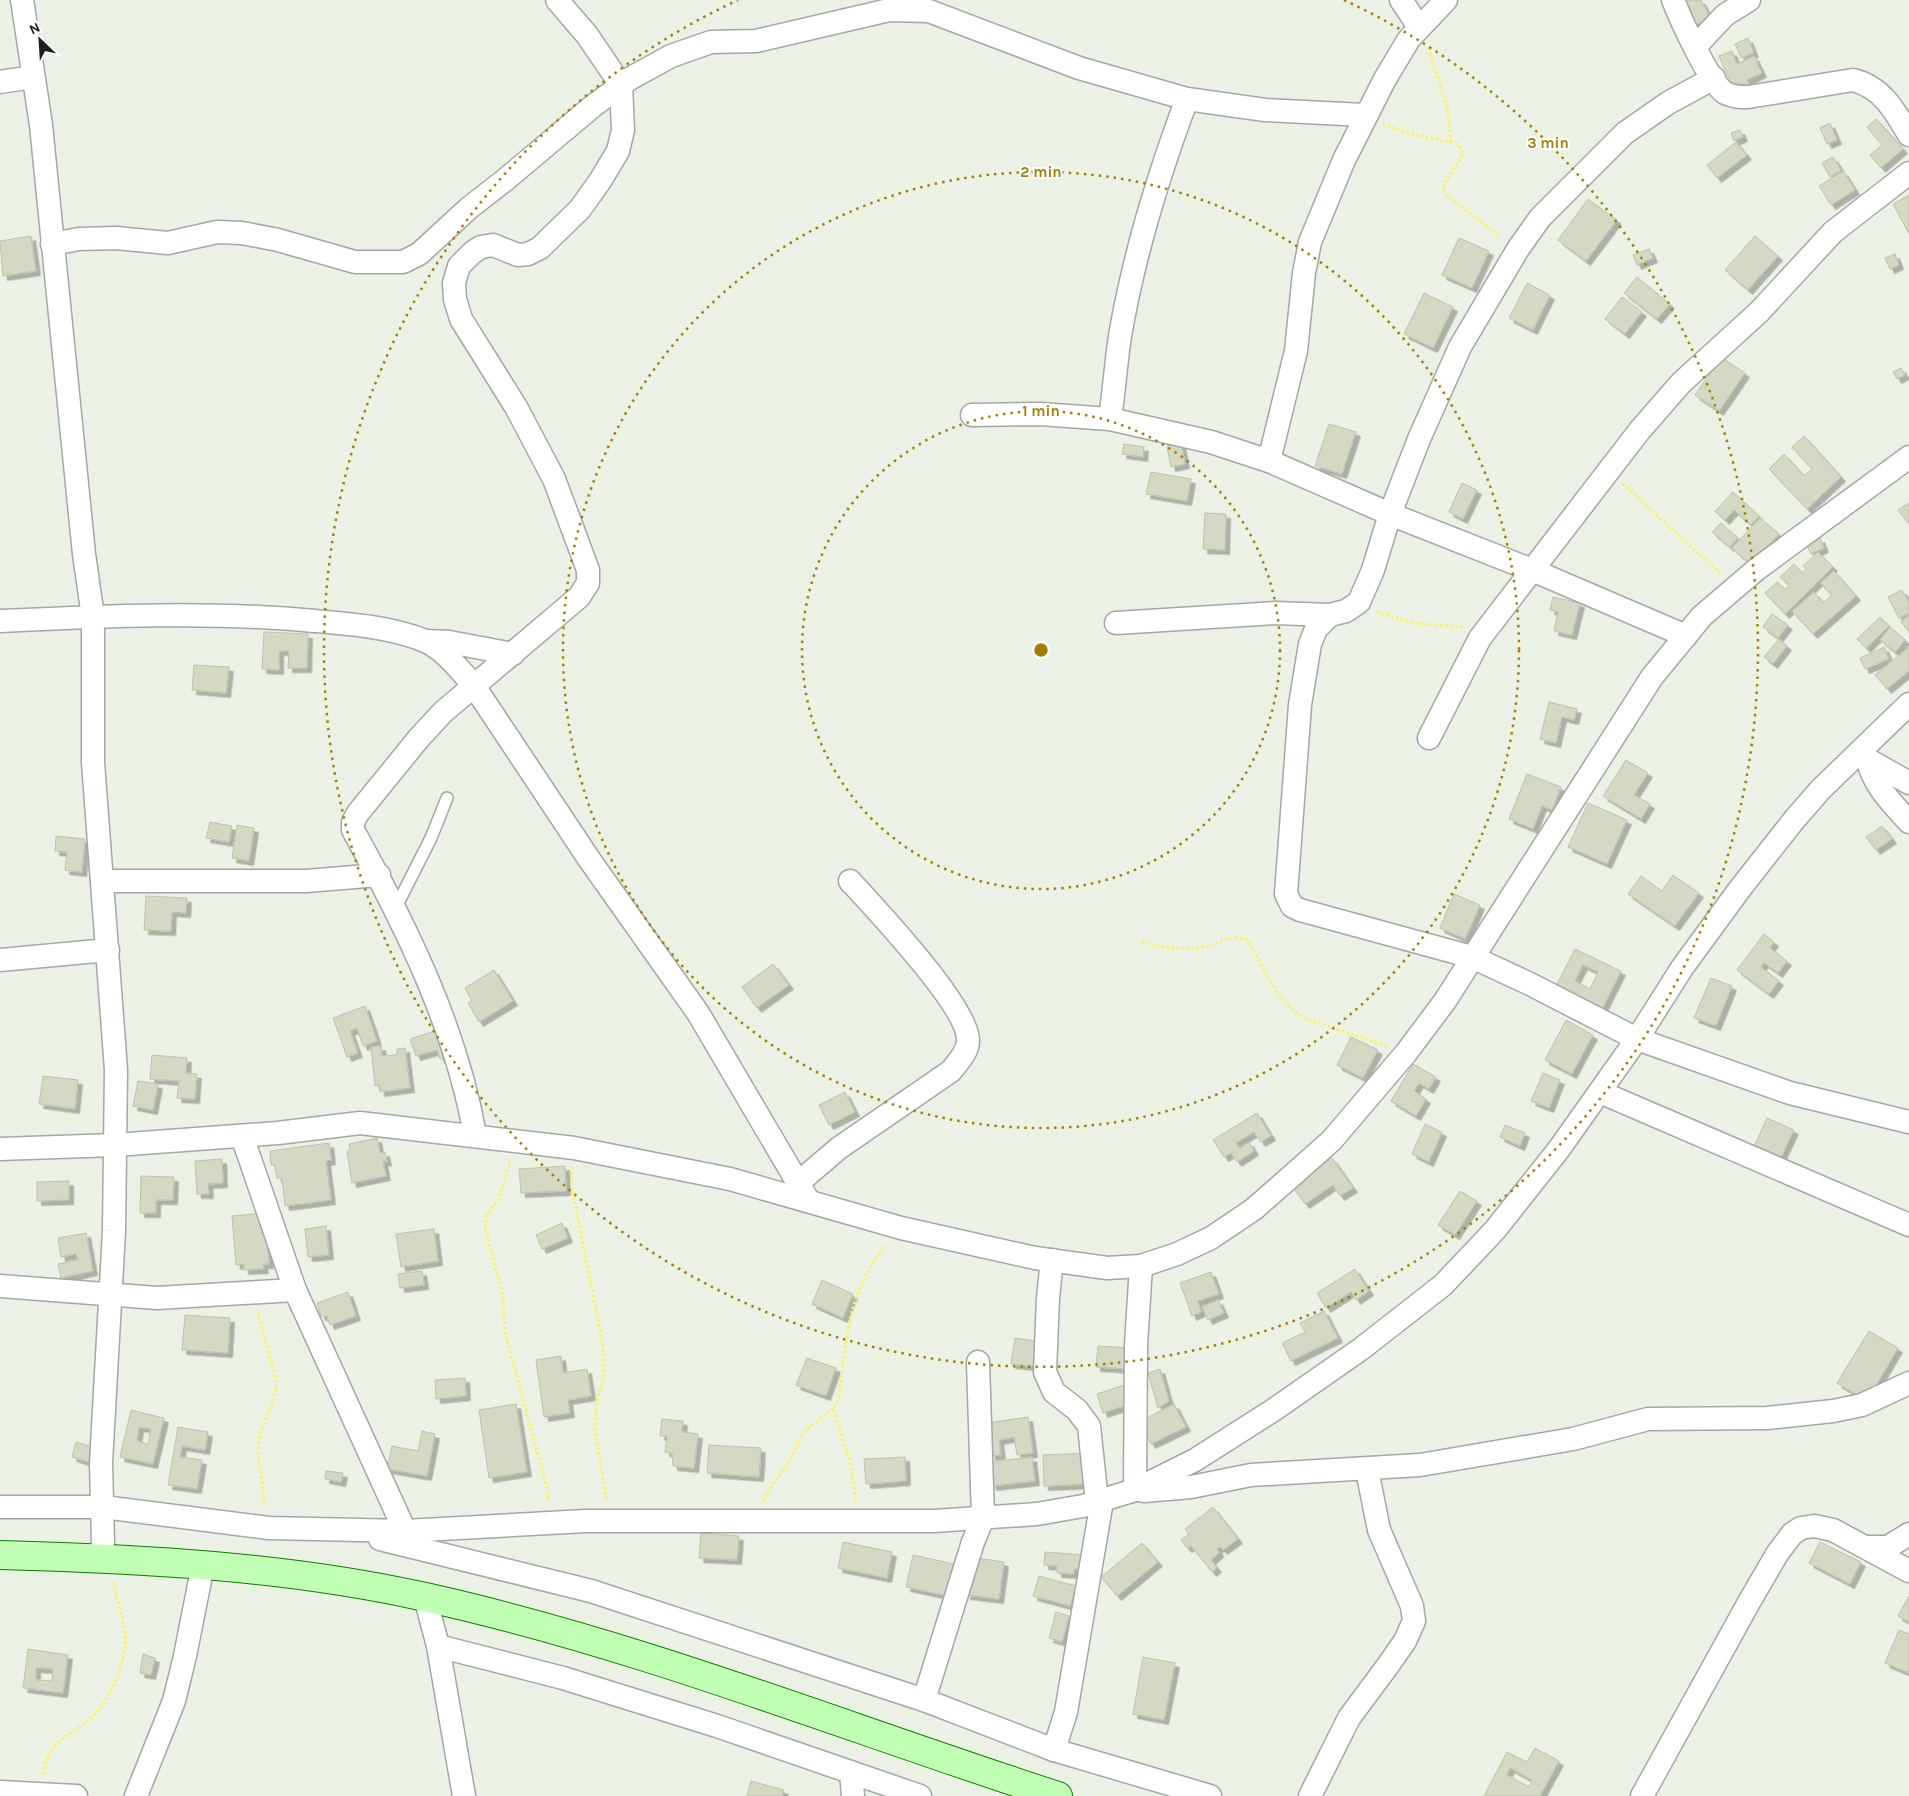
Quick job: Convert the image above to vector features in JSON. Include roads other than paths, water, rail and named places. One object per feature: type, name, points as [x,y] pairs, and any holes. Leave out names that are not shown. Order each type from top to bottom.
[{"type":"main road","points":[[0,1555],[203,1565],[322,1578],[425,1597],[573,1635],[835,1719],[1058,1796]]},
{"type":"street","points":[[22,0],[41,125],[84,554],[93,617],[93,762],[116,1070],[114,1231],[109,1355],[101,1463],[103,1543],[108,1559]]},
{"type":"street","points":[[1400,0],[1419,27]]},
{"type":"street","points":[[1269,461],[1296,351],[1304,273],[1310,242],[1364,115],[1399,54],[1419,27],[1446,0]]},
{"type":"street","points":[[1673,0],[1695,47],[1725,92],[1737,97],[1853,80],[1866,83],[1879,92],[1891,105],[1909,135]]},
{"type":"street","points":[[1695,47],[1725,16],[1749,0]]},
{"type":"street","points":[[475,1135],[470,1108],[450,1036],[396,908],[354,830],[353,822],[358,812],[443,712],[579,597],[588,583],[588,570],[554,479],[516,407],[461,319],[455,300],[454,283],[459,266],[481,247],[493,245],[518,254],[528,254],[540,248],[580,209],[618,151],[623,130],[620,85],[587,35],[561,1]]},
{"type":"street","points":[[52,244],[79,239],[116,238],[168,243],[217,232],[242,233],[278,240],[355,262],[404,262],[419,254],[469,208],[620,85],[671,56],[711,42],[756,41],[889,10],[929,11],[1079,68],[1187,99],[1265,110],[1364,115]]},
{"type":"street","points":[[0,82],[33,77]]},
{"type":"street","points":[[1116,623],[1275,613],[1330,615],[1346,611],[1359,602],[1373,570],[1390,514],[1445,378],[1460,347],[1518,249],[1540,218],[1625,133],[1668,102],[1714,78]]},
{"type":"street","points":[[1110,419],[1120,336],[1137,252],[1160,170],[1187,99]]},
{"type":"street","points":[[1429,738],[1480,638],[1640,430],[1681,382],[1759,312],[1833,232],[1909,173]]},
{"type":"street","points":[[972,415],[1040,414],[1110,419],[1211,442],[1269,461],[1390,514],[1532,570],[1686,636]]},
{"type":"street","points":[[0,1149],[115,1145],[242,1136],[360,1123],[574,1148],[803,1192],[901,1228],[1052,1260],[1107,1268],[1141,1266],[1177,1254],[1211,1238],[1254,1209],[1332,1140],[1406,1053],[1445,1001],[1642,692],[1702,616],[1798,538],[1909,457]]},
{"type":"street","points":[[1330,615],[1316,628],[1306,659],[1300,705],[1294,814],[1286,887],[1288,901],[1292,906],[1300,910],[1472,957],[1530,984],[1637,1039],[1790,1093],[1909,1122]]},
{"type":"street","points":[[0,621],[93,617],[258,616],[357,625],[399,633],[425,641],[449,642],[513,654]]},
{"type":"street","points":[[425,641],[452,662],[474,686],[594,867],[698,1013],[803,1192]]},
{"type":"street","points":[[0,1507],[103,1507],[269,1528],[405,1531],[611,1521],[934,1521],[1037,1514],[1100,1502],[1133,1491],[1195,1460],[1275,1409],[1361,1349],[1443,1285],[1495,1230],[1600,1092],[1637,1039],[1682,968],[1739,890],[1821,789],[1863,758],[1909,704]]},
{"type":"street","points":[[1863,758],[1909,783]]},
{"type":"street","points":[[1863,758],[1877,786],[1909,822]]},
{"type":"street","points":[[102,881],[306,881],[378,875]]},
{"type":"street","points":[[803,1192],[839,1148],[951,1070],[963,1056],[968,1041],[964,1023],[950,1001],[910,948],[850,881]]},
{"type":"street","points":[[0,960],[108,950]]},
{"type":"street","points":[[1600,1092],[1909,1225]]},
{"type":"street","points":[[242,1136],[295,1290],[405,1531]]},
{"type":"street","points":[[1052,1260],[1048,1298],[1045,1372],[1054,1392],[1078,1410],[1089,1426],[1100,1502],[1066,1712],[1054,1750]]},
{"type":"street","points":[[1133,1491],[1136,1345],[1141,1266]]},
{"type":"street","points":[[0,1286],[157,1298],[295,1290]]},
{"type":"street","points":[[924,1700],[983,1518],[978,1362]]},
{"type":"street","points":[[1133,1491],[1191,1487],[1251,1476],[1420,1466],[1573,1439],[1648,1419],[1767,1418],[1834,1411],[1862,1405],[1909,1384]]},
{"type":"street","points":[[1310,1796],[1348,1718],[1394,1656],[1414,1621],[1412,1606],[1382,1537],[1367,1470]]},
{"type":"street","points":[[1642,1796],[1748,1604],[1777,1554],[1792,1534],[1801,1528],[1814,1526],[1833,1530],[1909,1570]]},
{"type":"street","points":[[342,1530],[591,1591],[924,1700],[1054,1750],[1210,1796]]},
{"type":"street","points":[[1868,1547],[1888,1547],[1909,1534]]},
{"type":"street","points":[[1909,1541],[1907,1550],[1909,1570]]},
{"type":"street","points":[[136,1796],[174,1701],[203,1565]]},
{"type":"street","points":[[425,1597],[438,1646],[464,1796]]},
{"type":"street","points":[[438,1646],[563,1678],[717,1726],[920,1796]]},
{"type":"street","points":[[851,1772],[853,1796]]},
{"type":"street","points":[[0,1792],[41,1792],[76,1796]]},
{"type":"lane","points":[[396,908],[427,846],[447,798]]}]
